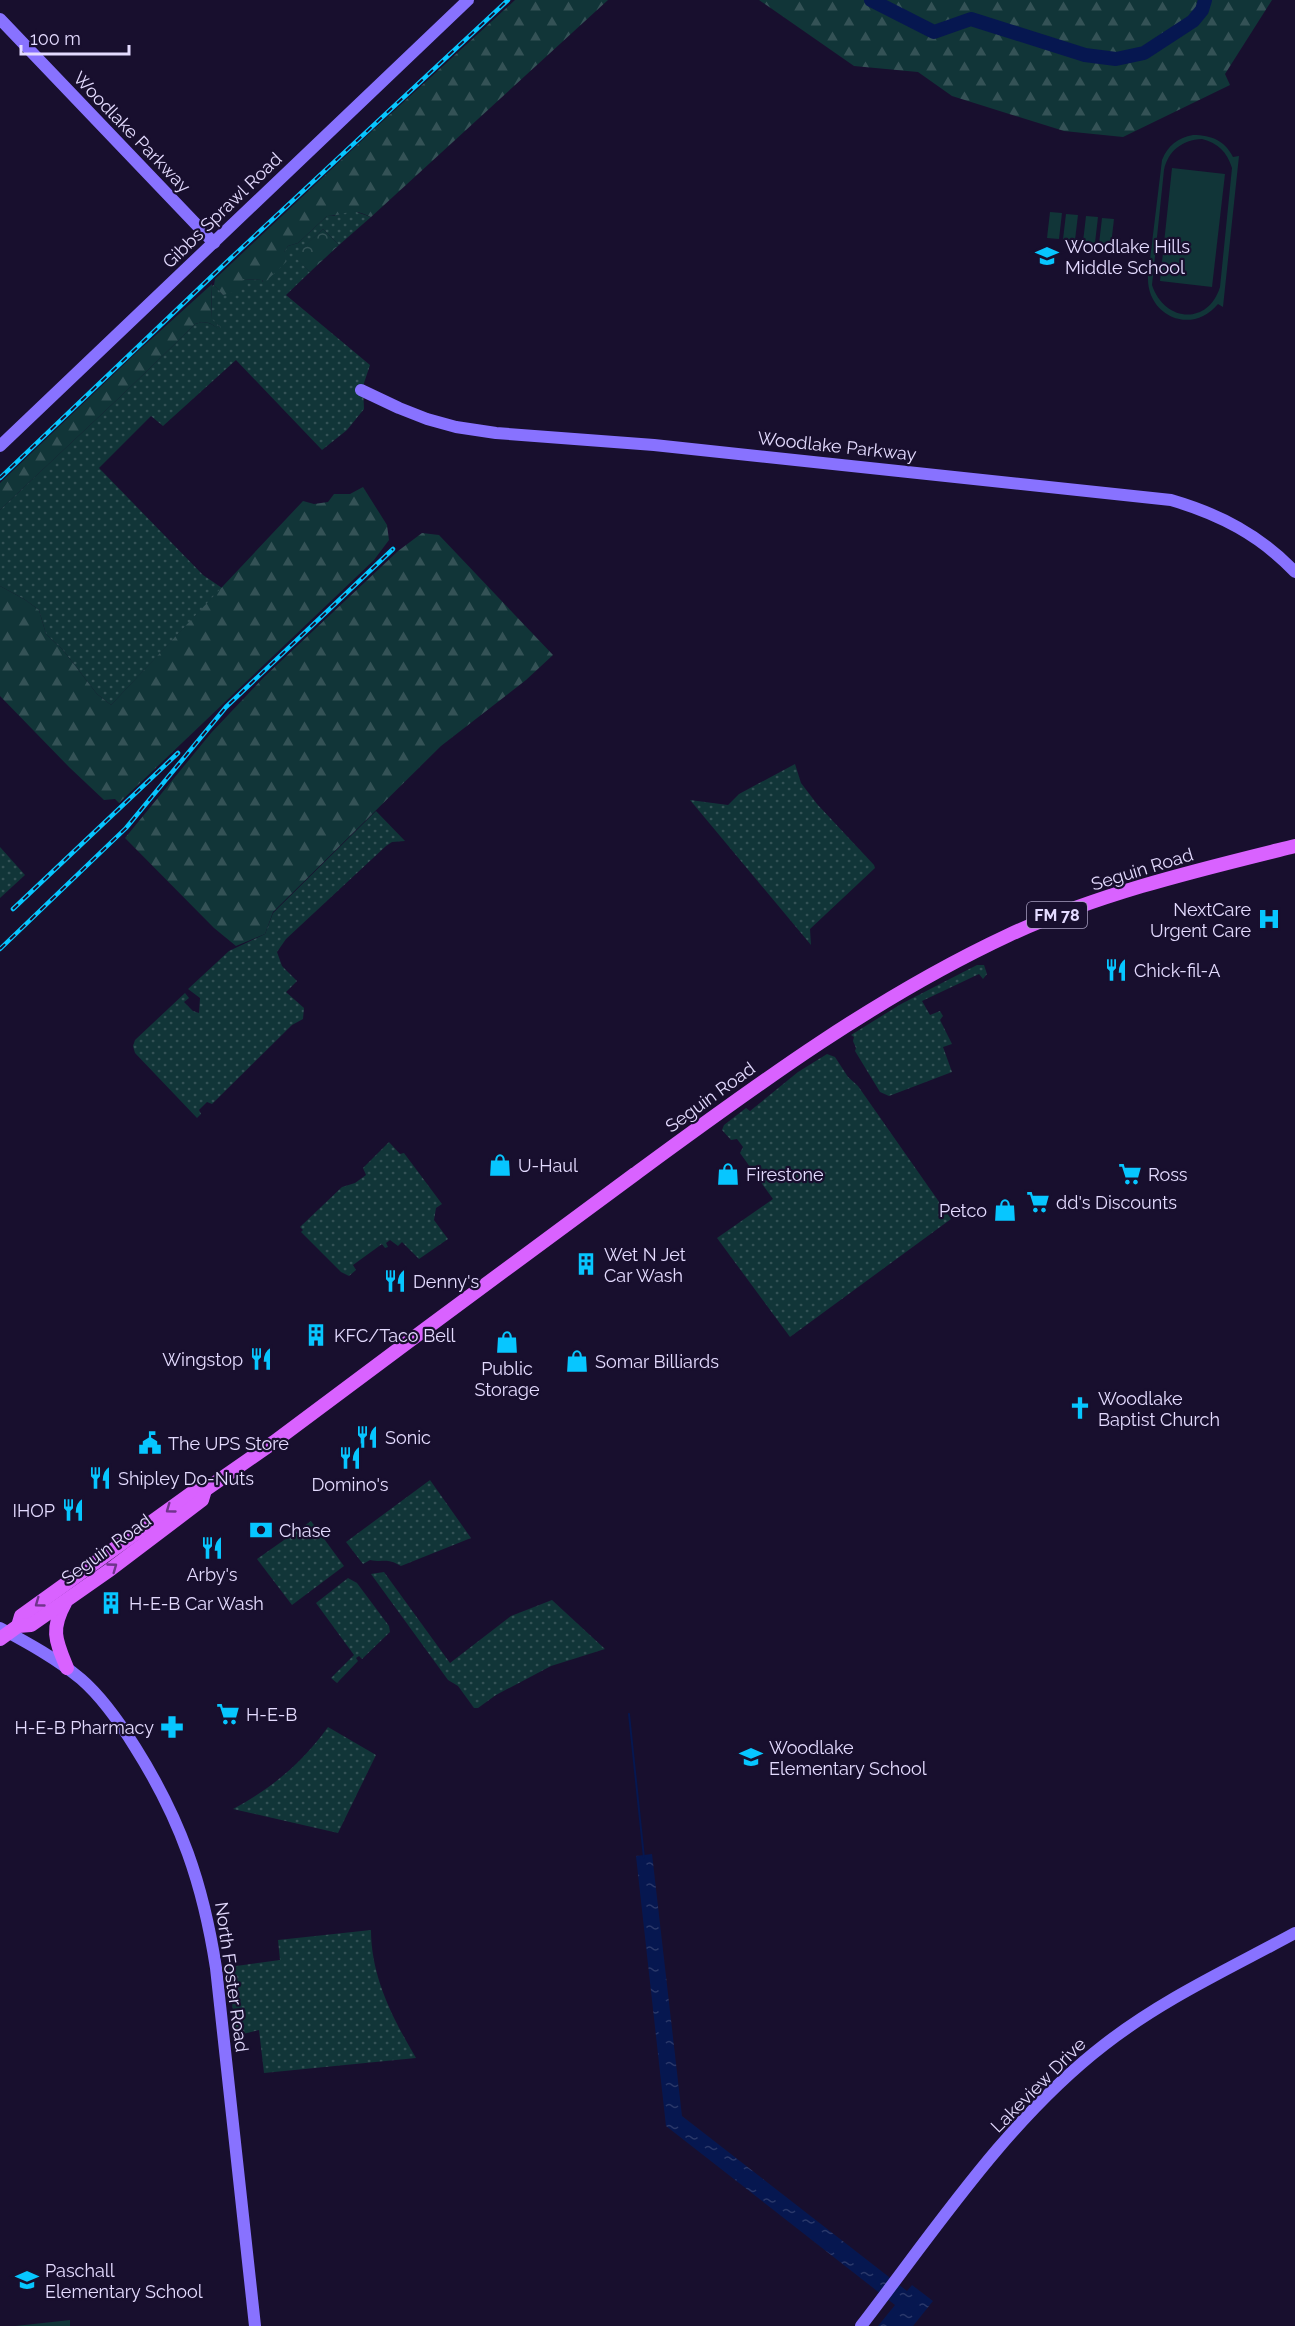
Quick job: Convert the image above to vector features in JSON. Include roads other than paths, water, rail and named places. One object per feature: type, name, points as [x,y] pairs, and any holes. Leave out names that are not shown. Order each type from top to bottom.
[{"type":"main road","name":"Seguin Road","points":[[7,1631],[21,1616],[196,1490],[205,1490],[274,1442],[734,1101],[887,998],[971,953],[1056,915],[1147,883],[1295,846]]},
{"type":"main road","name":"Seguin Road","points":[[7,1631],[31,1625],[111,1569],[202,1500],[205,1490]]},
{"type":"main road","points":[[66,1600],[55,1628],[58,1647],[67,1668]]},
{"type":"street","name":"Gibbs Sprawl Road","points":[[0,446],[468,0]]},
{"type":"street","name":"Woodlake Parkway","points":[[0,19],[214,243]]},
{"type":"street","name":"Woodlake Parkway","points":[[361,390],[427,419],[456,427],[496,433],[654,445],[1171,500],[1202,509],[1238,526],[1267,545],[1295,572]]},
{"type":"street","name":"North Foster Road","points":[[7,1631],[67,1668],[105,1704],[150,1772],[172,1812],[196,1872],[208,1920],[216,1968],[255,2326]]},
{"type":"street","name":"Lakeview Drive","points":[[861,2326],[985,2165],[1031,2112],[1076,2069],[1102,2046],[1163,2003],[1228,1966],[1295,1933]]},
{"type":"water","points":[[652,1854],[682,2116],[907,2291],[912,2285],[933,2301],[913,2326],[878,2326],[895,2305],[666,2126],[636,1856]]},
{"type":"waterway","points":[[871,0],[934,32],[971,19],[1085,55],[1116,59],[1144,53],[1193,21],[1202,10],[1205,0]]},
{"type":"waterway","points":[[629,1714],[644,1858]]},
{"type":"railway","points":[[0,478],[231,258],[508,0]]},
{"type":"railway","points":[[0,949],[126,828],[226,707],[393,549]]},
{"type":"railway","points":[[13,909],[178,753]]},
{"type":"place","name":"Woodlake Hills Middle School","points":[[1047,256]]},
{"type":"place","name":"NextCare Urgent Care","points":[[1269,919]]},
{"type":"place","name":"Chick-fil-A","points":[[1116,970]]},
{"type":"place","name":"U-Haul","points":[[500,1165]]},
{"type":"place","name":"Firestone","points":[[728,1174]]},
{"type":"place","name":"Ross","points":[[1130,1174]]},
{"type":"place","name":"dd's Discounts","points":[[1038,1202]]},
{"type":"place","name":"Petco","points":[[1005,1210]]},
{"type":"place","name":"Wet N Jet Car Wash","points":[[586,1264]]},
{"type":"place","name":"Denny's","points":[[395,1281]]},
{"type":"place","name":"KFC/Taco Bell","points":[[316,1335]]},
{"type":"place","name":"Public Storage","points":[[507,1342]]},
{"type":"place","name":"Wingstop","points":[[261,1359]]},
{"type":"place","name":"Somar Billiards","points":[[577,1361]]},
{"type":"place","name":"Woodlake Baptist Church","points":[[1080,1408]]},
{"type":"place","name":"Sonic","points":[[367,1437]]},
{"type":"place","name":"The UPS Store","points":[[150,1443]]},
{"type":"place","name":"Domino's","points":[[350,1458]]},
{"type":"place","name":"Shipley Do-Nuts","points":[[100,1478]]},
{"type":"place","name":"IHOP","points":[[73,1510]]},
{"type":"place","name":"Chase","points":[[261,1530]]},
{"type":"place","name":"Arby's","points":[[212,1548]]},
{"type":"place","name":"H-E-B Car Wash","points":[[111,1603]]},
{"type":"place","name":"H-E-B","points":[[228,1714]]},
{"type":"place","name":"H-E-B Pharmacy","points":[[172,1727]]},
{"type":"place","name":"Woodlake Elementary School","points":[[751,1757]]},
{"type":"place","name":"Paschall Elementary School","points":[[27,2280]]}]
